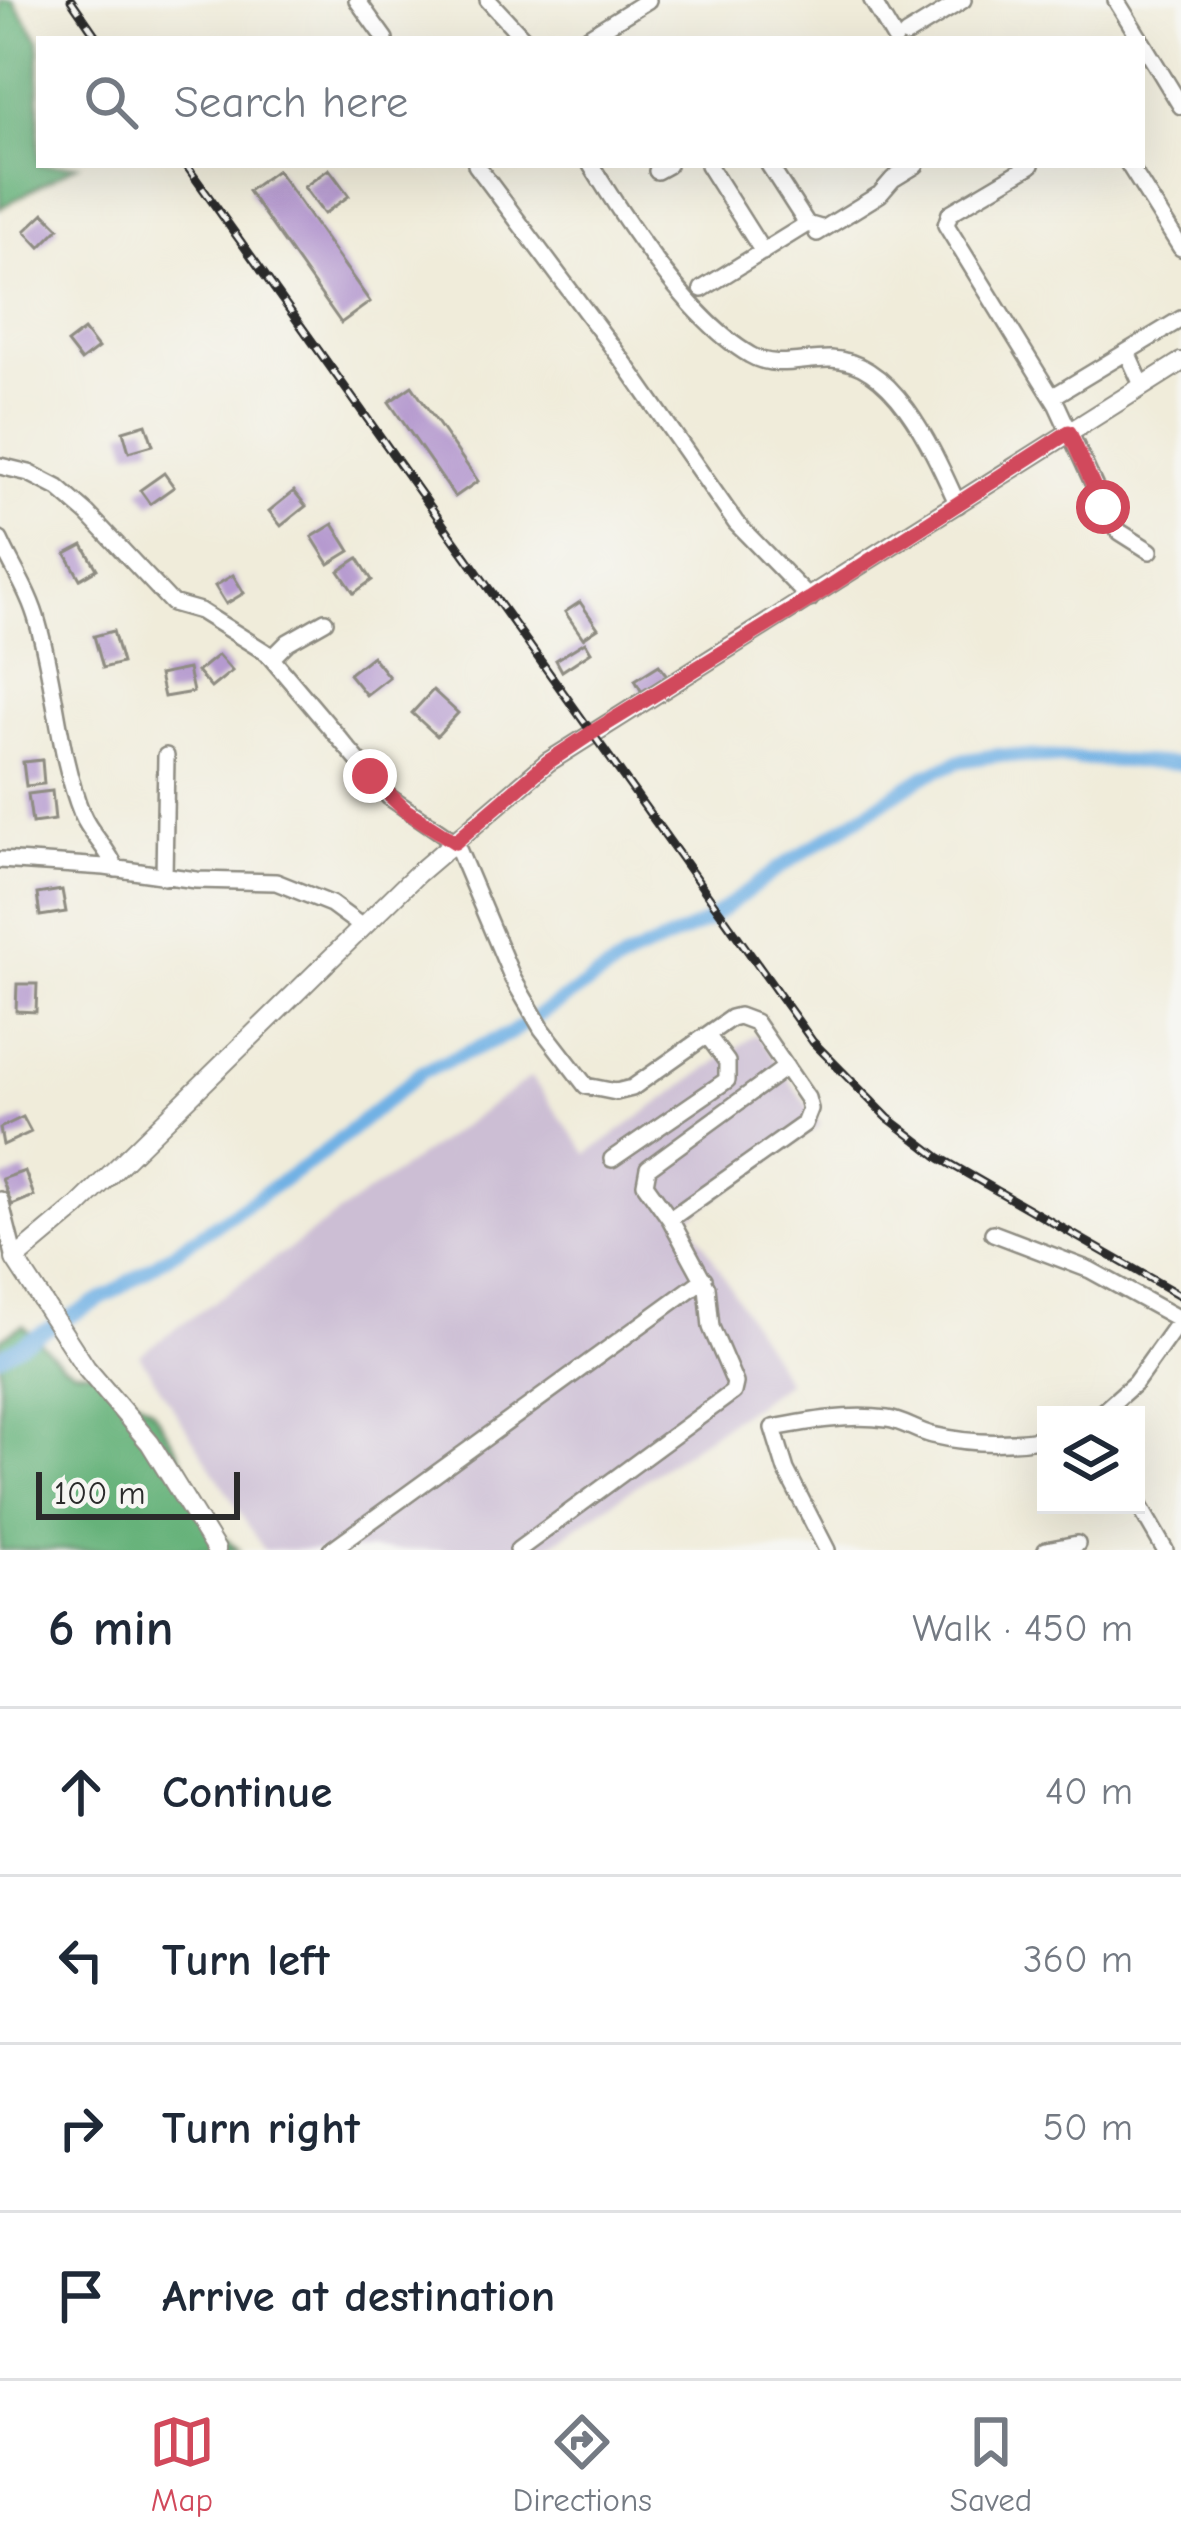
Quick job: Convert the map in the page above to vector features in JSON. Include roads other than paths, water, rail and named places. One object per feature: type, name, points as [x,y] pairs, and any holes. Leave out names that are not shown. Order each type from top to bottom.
[{"type":"main road","points":[[216,1550],[150,1443],[86,1368],[47,1306],[8,1264],[77,1208],[361,926],[548,762],[1181,362]]},
{"type":"street","points":[[357,0],[384,36]]},
{"type":"street","points":[[488,0],[521,36]]},
{"type":"street","points":[[590,36],[648,0]]},
{"type":"street","points":[[872,0],[900,36]]},
{"type":"street","points":[[903,36],[963,0]]},
{"type":"street","points":[[1116,0],[1134,36]]},
{"type":"street","points":[[1145,53],[1181,106]]},
{"type":"street","points":[[478,168],[626,364],[736,524],[810,599]]},
{"type":"street","points":[[593,168],[674,283],[733,344],[761,361],[838,359],[854,363],[886,385],[933,452],[958,506]]},
{"type":"street","points":[[710,168],[763,252]]},
{"type":"street","points":[[771,168],[815,229]]},
{"type":"street","points":[[702,289],[763,252],[880,194],[911,168]]},
{"type":"street","points":[[1025,168],[950,213],[946,225],[1052,398],[1110,520],[1150,551]]},
{"type":"street","points":[[1131,168],[1181,248]]},
{"type":"street","points":[[1052,398],[1181,319]]},
{"type":"street","points":[[1127,352],[1142,385]]},
{"type":"street","points":[[0,466],[29,473],[58,488],[172,603],[200,611],[272,658],[389,797],[455,842],[500,953],[542,1029],[586,1086],[616,1092],[632,1088],[731,1018],[755,1022],[809,1103],[804,1124],[670,1219]]},
{"type":"street","points":[[0,540],[39,627],[83,816],[116,869]]},
{"type":"street","points":[[272,658],[288,642],[325,620]]},
{"type":"street","points":[[164,877],[166,756]]},
{"type":"street","points":[[0,860],[164,877],[276,882],[331,904],[361,926]]},
{"type":"street","points":[[612,1159],[724,1084],[727,1062],[707,1034]]},
{"type":"street","points":[[518,1550],[733,1392],[733,1377],[712,1327],[704,1279],[645,1184],[645,1171],[786,1067]]},
{"type":"street","points":[[724,1084],[738,1102]]},
{"type":"street","points":[[0,1200],[8,1264]]},
{"type":"street","points":[[994,1233],[1090,1270],[1180,1320],[1135,1383],[1109,1406]]},
{"type":"street","points":[[0,1239],[8,1264]]},
{"type":"street","points":[[332,1550],[704,1279]]},
{"type":"street","points":[[826,1550],[786,1470],[772,1428],[873,1418],[984,1443],[1037,1440]]},
{"type":"street","points":[[1144,1514],[1165,1550]]},
{"type":"street","points":[[1046,1550],[1077,1544]]},
{"type":"waterway","points":[[0,1356],[112,1293],[318,1157],[422,1072],[509,1034],[630,957],[706,922],[779,868],[924,776],[960,761],[998,755],[1181,764]]},
{"type":"railway","points":[[71,0],[96,36]]},
{"type":"railway","points":[[188,168],[813,1042],[888,1118],[940,1158],[1181,1296]]}]
